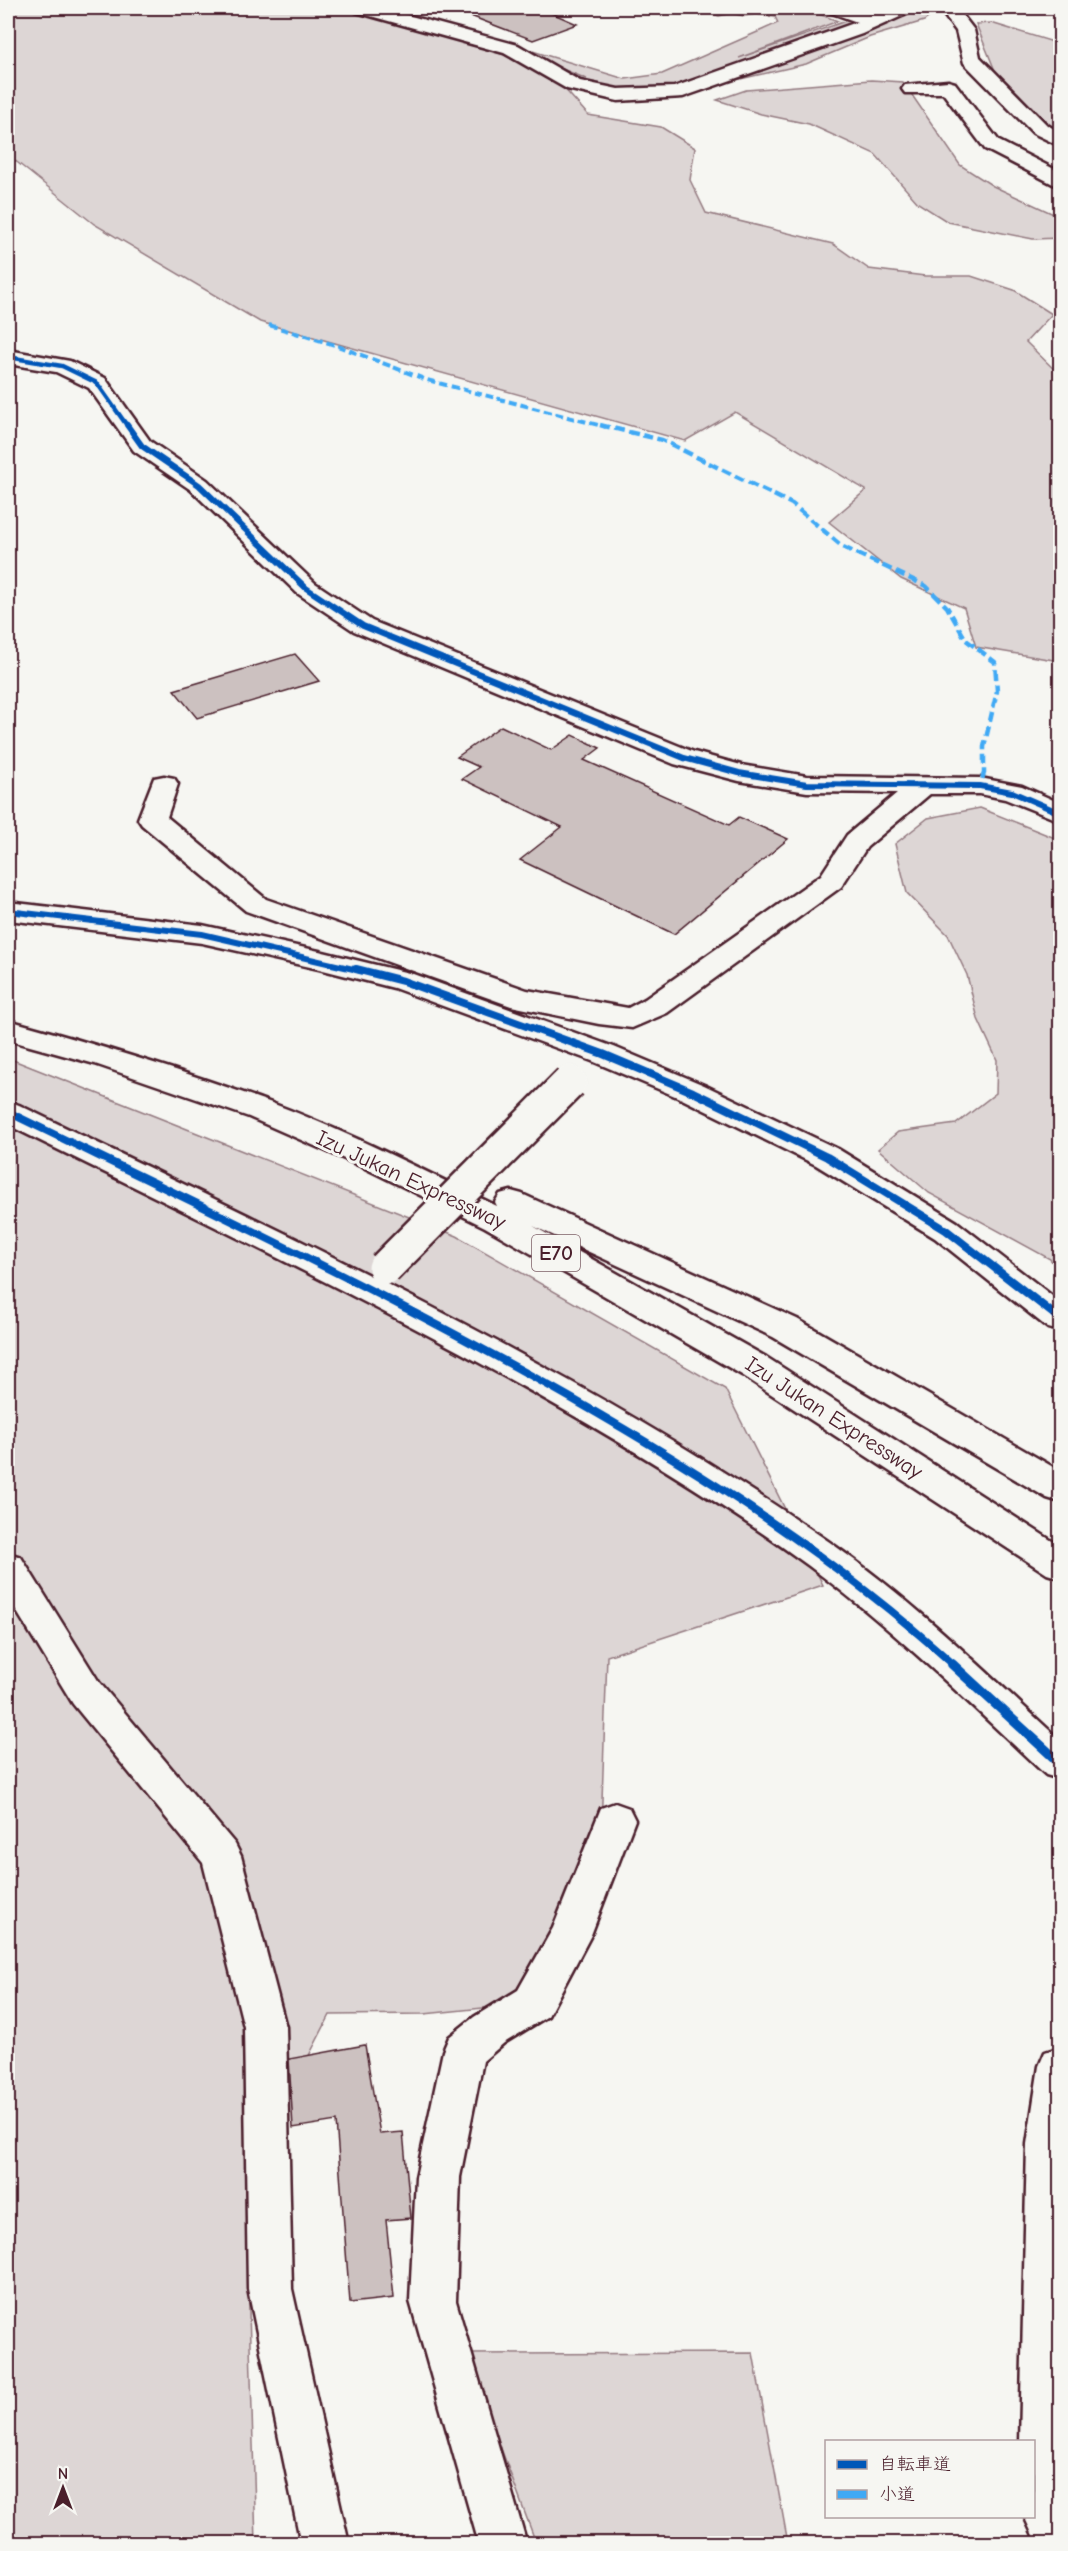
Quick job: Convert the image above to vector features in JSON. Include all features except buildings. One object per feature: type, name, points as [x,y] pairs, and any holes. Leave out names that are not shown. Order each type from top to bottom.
[{"type":"main road","points":[[362,8],[511,49],[574,85],[618,95],[676,93],[874,22],[905,8]]},
{"type":"main road","points":[[835,8],[874,22]]},
{"type":"main road","points":[[950,10],[965,30],[971,59],[1040,129],[1060,140]]},
{"type":"main road","points":[[912,89],[948,87],[992,145],[1060,180]]},
{"type":"main road","points":[[8,357],[62,366],[97,383],[142,446],[199,485],[306,588],[363,626],[684,758],[739,772],[807,784],[980,786],[1012,792],[1060,813]]},
{"type":"main road","points":[[165,784],[152,819],[256,904],[514,1010],[603,1054],[693,1092],[827,1157],[946,1230],[1060,1319]]},
{"type":"main road","points":[[8,911],[202,934],[403,981],[514,1010],[632,1018],[656,1006],[831,881],[858,842],[925,784]]},
{"type":"main road","name":"Izu Jukan Expressway","points":[[8,1016],[116,1044],[268,1095],[396,1147],[511,1202],[774,1352],[1060,1537]]},
{"type":"main road","name":"Izu Jukan Expressway","points":[[8,1030],[106,1057],[260,1110],[378,1161],[496,1219],[754,1366],[1060,1564]]},
{"type":"main road","points":[[378,1279],[570,1082],[603,1054]]},
{"type":"main road","points":[[8,1112],[378,1279],[561,1393],[697,1471],[821,1556],[914,1628],[1060,1762]]},
{"type":"main road","points":[[511,1202],[785,1328],[1060,1488]]},
{"type":"main road","points":[[8,1567],[86,1693],[221,1856],[265,2027],[270,2289],[325,2544]]},
{"type":"main road","points":[[503,2544],[433,2301],[438,2177],[464,2051],[489,2030],[533,2003],[571,1935],[615,1820]]},
{"type":"main road","points":[[1060,2066],[1049,2144],[1042,2503],[1060,2540]]},
{"type":"shaded area","points":[[8,8],[344,8],[587,79],[528,55],[529,50],[625,79],[662,74],[778,23],[775,17],[756,14],[744,16],[731,13],[719,16],[693,8],[802,8],[838,21],[739,58],[880,8],[941,8],[924,21],[870,37],[806,64],[679,93],[621,96],[554,77],[588,115],[661,127],[695,148],[690,180],[706,213],[833,244],[869,269],[925,276],[971,276],[1014,290],[1052,314],[1026,342],[1060,375],[1060,661],[976,647],[964,608],[901,579],[829,522],[866,490],[735,412],[685,441],[260,322],[94,224],[8,155]]},
{"type":"shaded area","points":[[991,23],[1060,44],[1060,134],[996,73],[976,24]]},
{"type":"shaded area","points":[[871,80],[903,82],[960,165],[993,186],[1060,217],[1060,238],[1033,239],[948,222],[918,203],[875,154],[809,124],[761,114],[717,100],[746,90]]},
{"type":"shaded area","points":[[980,808],[1060,840],[1060,1272],[1050,1259],[929,1193],[878,1149],[898,1132],[956,1124],[996,1093],[997,1060],[978,1019],[967,975],[948,935],[907,893],[895,844],[928,818]]},
{"type":"shaded area","points":[[8,1058],[457,1236],[725,1389],[823,1585],[607,1656],[601,1829],[533,2003],[424,2014],[330,2015],[245,2179],[256,2543],[8,2543]]},
{"type":"shaded area","points":[[753,2353],[788,2543],[536,2543],[466,2354]]},
{"type":"marked path","points":[[269,325],[335,345],[427,380],[556,415],[662,440],[792,504],[843,547],[926,586],[947,607],[966,640],[995,662],[997,691],[984,747],[984,773],[980,786]]},
{"type":"cycle path","points":[[8,357],[62,366],[97,383],[142,446],[199,485],[306,588],[363,626],[684,758],[739,773],[807,784],[980,786],[1012,792],[1060,813]]},
{"type":"cycle path","points":[[8,911],[202,934],[319,960],[403,981],[603,1054],[693,1092],[827,1157],[946,1230],[1060,1319]]},
{"type":"cycle path","points":[[8,1112],[422,1317],[625,1429],[723,1489],[819,1554],[882,1603],[1060,1763]]}]
